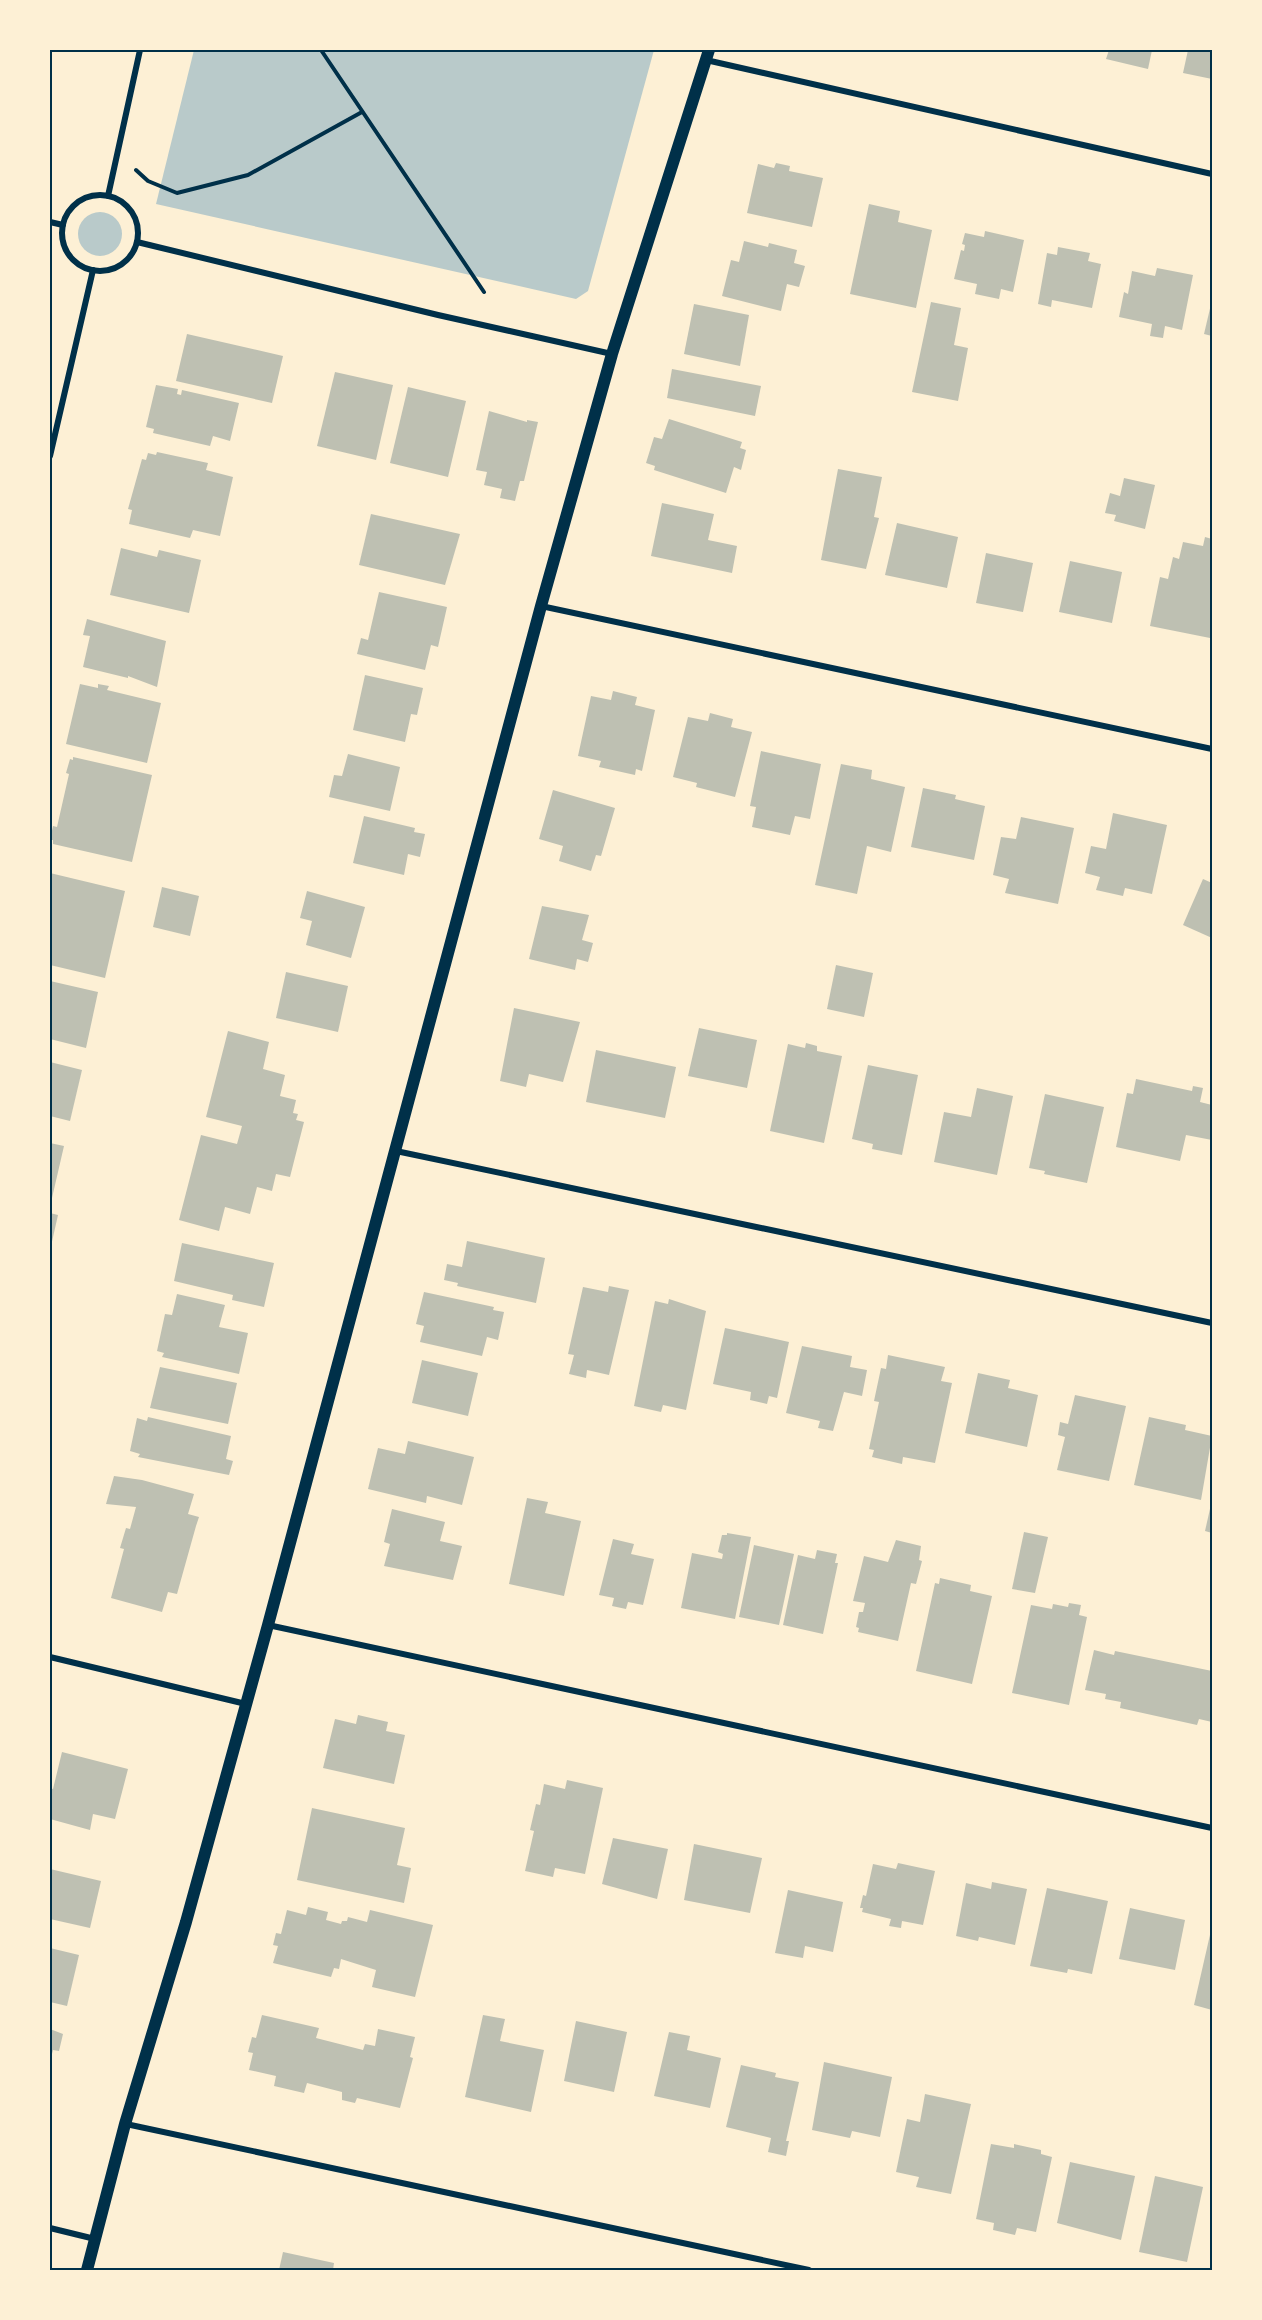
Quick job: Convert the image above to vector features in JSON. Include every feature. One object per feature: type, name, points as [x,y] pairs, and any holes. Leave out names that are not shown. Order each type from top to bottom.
[{"type":"main road","points":[[87,2271],[125,2124],[186,1922],[268,1625],[541,606],[612,354],[707,55]]},
{"type":"street","points":[[108,196],[140,50]]},
{"type":"street","points":[[707,55],[1212,174]]},
{"type":"street","points":[[108,196],[129,208],[138,230],[138,242],[124,264],[111,270],[93,270],[75,261],[66,251],[62,239],[63,225],[75,205],[85,198],[108,196]]},
{"type":"street","points":[[50,222],[63,225]]},
{"type":"street","points":[[138,242],[438,315],[612,354]]},
{"type":"street","points":[[50,456],[93,270]]},
{"type":"street","points":[[541,606],[1212,749]]},
{"type":"street","points":[[396,1151],[1212,1323]]},
{"type":"street","points":[[268,1625],[1212,1828]]},
{"type":"street","points":[[50,1657],[246,1704]]},
{"type":"street","points":[[125,2124],[809,2271]]},
{"type":"street","points":[[50,2228],[95,2239]]},
{"type":"path","points":[[321,50],[484,292]]},
{"type":"path","points":[[117,152],[148,181],[177,193],[248,175],[362,112]]},
{"type":"shaded area","points":[[194,50],[654,50],[588,291],[576,299],[156,204]]},
{"type":"shaded area","points":[[100,212],[116,218],[122,234],[116,250],[100,256],[84,250],[78,234],[84,218]]},
{"type":"building","points":[[1109,50],[1152,50],[1148,69],[1106,59]]},
{"type":"building","points":[[1188,50],[1212,50],[1212,79],[1183,73]]},
{"type":"building","points":[[776,163],[790,166],[789,171],[823,178],[812,227],[747,213],[758,164],[774,168]]},
{"type":"building","points":[[869,204],[900,211],[898,222],[932,230],[916,308],[850,294]]},
{"type":"building","points":[[985,231],[1024,240],[1013,292],[1001,289],[999,299],[975,294],[977,284],[954,279],[961,250],[964,251],[965,245],[962,244],[965,233],[984,237]]},
{"type":"building","points":[[744,241],[768,247],[769,243],[797,250],[794,263],[805,266],[799,287],[787,284],[781,311],[722,296],[731,260],[739,262]]},
{"type":"building","points":[[1058,247],[1090,253],[1088,261],[1101,264],[1092,308],[1052,300],[1051,307],[1038,304],[1047,253],[1057,255]]},
{"type":"building","points":[[1157,268],[1193,275],[1182,330],[1165,326],[1163,338],[1150,336],[1152,324],[1119,317],[1124,292],[1128,294],[1132,271],[1155,276]]},
{"type":"building","points":[[1212,300],[1212,336],[1204,334]]},
{"type":"building","points":[[931,302],[961,308],[954,345],[968,348],[958,401],[912,392]]},
{"type":"building","points":[[694,304],[749,315],[740,366],[684,354]]},
{"type":"building","points":[[187,334],[283,356],[272,403],[176,381]]},
{"type":"building","points":[[672,369],[761,386],[755,416],[667,398]]},
{"type":"building","points":[[335,372],[393,385],[376,460],[317,446]]},
{"type":"building","points":[[156,385],[178,389],[177,394],[181,395],[182,390],[239,403],[230,441],[213,436],[210,446],[153,433],[154,429],[146,427]]},
{"type":"building","points":[[408,387],[466,401],[448,477],[390,463]]},
{"type":"building","points":[[489,411],[527,422],[527,420],[538,422],[524,481],[520,481],[515,501],[500,498],[502,489],[484,485],[487,472],[476,470]]},
{"type":"building","points":[[669,419],[742,442],[740,448],[746,450],[741,470],[734,467],[726,493],[654,470],[655,466],[646,463],[654,437],[662,439]]},
{"type":"building","points":[[157,452],[208,463],[206,470],[233,477],[220,536],[193,530],[190,538],[129,524],[132,510],[128,509],[142,459],[146,460],[148,453],[156,455]]},
{"type":"building","points":[[838,469],[882,477],[874,517],[879,518],[866,569],[821,560]]},
{"type":"building","points":[[1124,478],[1155,485],[1145,529],[1114,521],[1116,515],[1105,513],[1110,493],[1120,496]]},
{"type":"building","points":[[662,503],[714,514],[708,540],[737,546],[732,573],[651,556]]},
{"type":"building","points":[[371,514],[460,534],[445,585],[359,565]]},
{"type":"building","points":[[897,523],[958,537],[947,588],[885,575]]},
{"type":"building","points":[[1205,537],[1212,539],[1210,638],[1150,626],[1160,577],[1168,579],[1173,557],[1179,559],[1183,542],[1203,546]]},
{"type":"building","points":[[121,548],[157,557],[159,550],[201,560],[189,613],[110,595]]},
{"type":"building","points":[[986,553],[1033,563],[1023,612],[976,603]]},
{"type":"building","points":[[1070,561],[1122,572],[1112,623],[1059,612]]},
{"type":"building","points":[[379,592],[447,607],[438,647],[431,645],[425,670],[357,654],[361,638],[368,640]]},
{"type":"building","points":[[87,619],[166,641],[157,687],[128,676],[128,678],[83,667],[90,636],[83,635]]},
{"type":"building","points":[[365,675],[423,688],[417,715],[411,714],[405,742],[353,730]]},
{"type":"building","points":[[80,684],[98,688],[98,684],[109,686],[107,690],[161,703],[147,763],[66,744]]},
{"type":"building","points":[[613,691],[637,697],[635,705],[655,710],[642,771],[636,769],[635,775],[599,767],[601,761],[578,756],[591,696],[611,700]]},
{"type":"building","points":[[710,713],[733,719],[731,727],[752,732],[735,797],[696,787],[697,783],[673,777],[688,717],[708,721]]},
{"type":"building","points":[[761,751],[821,764],[810,819],[795,816],[790,835],[752,827],[756,807],[750,806]]},
{"type":"building","points":[[348,754],[400,767],[390,811],[329,797],[334,775],[342,776]]},
{"type":"building","points":[[73,757],[152,775],[132,862],[53,844],[53,840],[50,840],[53,826],[57,827],[69,774],[66,773],[70,759],[73,760]]},
{"type":"building","points":[[841,764],[872,770],[871,779],[905,787],[891,852],[867,846],[857,894],[815,885]]},
{"type":"building","points":[[923,788],[956,795],[955,799],[985,806],[974,860],[911,847]]},
{"type":"building","points":[[553,790],[615,808],[601,856],[596,855],[591,871],[559,861],[563,846],[539,839]]},
{"type":"building","points":[[1113,813],[1167,825],[1152,894],[1125,888],[1123,896],[1096,890],[1100,877],[1085,873],[1091,846],[1106,849]]},
{"type":"building","points":[[364,816],[415,828],[414,832],[425,834],[420,857],[408,854],[404,875],[353,863]]},
{"type":"building","points":[[1021,817],[1074,828],[1058,904],[1005,893],[1009,879],[993,875],[1001,837],[1016,839]]},
{"type":"building","points":[[50,873],[125,891],[105,978],[50,965]]},
{"type":"building","points":[[1203,879],[1212,883],[1212,938],[1183,925]]},
{"type":"building","points":[[162,887],[199,896],[190,936],[153,927]]},
{"type":"building","points":[[307,891],[365,907],[351,958],[306,945],[312,921],[300,918]]},
{"type":"building","points":[[542,906],[589,915],[582,940],[593,943],[588,962],[577,959],[575,970],[529,959]]},
{"type":"building","points":[[836,965],[873,973],[864,1017],[827,1009]]},
{"type":"building","points":[[286,972],[348,986],[338,1032],[276,1018]]},
{"type":"building","points":[[50,981],[98,992],[86,1048],[50,1039]]},
{"type":"building","points":[[514,1008],[580,1022],[563,1082],[529,1074],[526,1087],[500,1081]]},
{"type":"building","points":[[699,1028],[757,1040],[747,1088],[688,1076]]},
{"type":"building","points":[[228,1031],[269,1042],[263,1069],[285,1075],[280,1096],[296,1100],[293,1113],[298,1114],[296,1120],[304,1122],[290,1177],[276,1174],[272,1191],[257,1187],[250,1214],[225,1207],[219,1231],[179,1220],[201,1135],[237,1144],[242,1126],[206,1117]]},
{"type":"building","points":[[806,1043],[817,1046],[817,1051],[842,1056],[824,1143],[770,1131],[788,1044],[805,1048]]},
{"type":"building","points":[[596,1050],[676,1067],[665,1118],[586,1102]]},
{"type":"building","points":[[50,1062],[82,1070],[70,1121],[50,1116]]},
{"type":"building","points":[[868,1065],[918,1075],[902,1155],[872,1149],[873,1144],[852,1139]]},
{"type":"building","points":[[1136,1079],[1192,1091],[1193,1086],[1203,1088],[1200,1102],[1212,1105],[1212,1140],[1186,1135],[1180,1161],[1116,1147],[1127,1093],[1133,1094]]},
{"type":"building","points":[[977,1088],[1013,1096],[997,1175],[934,1162],[944,1112],[971,1117]]},
{"type":"building","points":[[1045,1094],[1104,1107],[1087,1183],[1044,1174],[1045,1171],[1029,1168]]},
{"type":"building","points":[[50,1143],[64,1146],[52,1198],[50,1197]]},
{"type":"building","points":[[50,1213],[58,1215],[51,1246],[50,1246]]},
{"type":"building","points":[[467,1241],[545,1258],[536,1303],[457,1286],[458,1283],[444,1280],[447,1264],[462,1267]]},
{"type":"building","points":[[182,1243],[274,1263],[264,1307],[232,1300],[233,1295],[174,1281]]},
{"type":"building","points":[[609,1286],[629,1290],[609,1375],[587,1370],[586,1378],[569,1374],[574,1355],[568,1354],[583,1287],[608,1292]]},
{"type":"building","points":[[424,1292],[494,1307],[493,1310],[504,1312],[498,1340],[487,1337],[482,1356],[420,1342],[424,1326],[416,1324]]},
{"type":"building","points":[[177,1294],[225,1305],[219,1327],[248,1333],[239,1374],[162,1357],[164,1353],[157,1351],[165,1314],[172,1315]]},
{"type":"building","points":[[669,1299],[706,1311],[686,1410],[663,1405],[661,1412],[634,1406],[655,1301],[668,1304]]},
{"type":"building","points":[[725,1328],[789,1342],[777,1398],[769,1396],[767,1404],[750,1400],[751,1392],[713,1384]]},
{"type":"building","points":[[802,1346],[852,1356],[850,1367],[867,1370],[862,1396],[844,1392],[833,1431],[818,1428],[820,1421],[786,1413]]},
{"type":"building","points":[[888,1355],[945,1367],[941,1381],[952,1383],[935,1463],[903,1457],[902,1464],[872,1457],[874,1450],[869,1449],[879,1402],[874,1401],[881,1368],[886,1369]]},
{"type":"building","points":[[422,1360],[478,1373],[468,1416],[412,1403]]},
{"type":"building","points":[[160,1367],[237,1383],[228,1424],[150,1408]]},
{"type":"building","points":[[978,1373],[1010,1380],[1008,1388],[1038,1395],[1027,1447],[965,1433]]},
{"type":"building","points":[[1075,1395],[1126,1406],[1109,1481],[1057,1470],[1065,1437],[1058,1435],[1060,1422],[1068,1424]]},
{"type":"building","points":[[148,1417],[231,1436],[226,1459],[233,1461],[229,1475],[138,1457],[140,1454],[130,1451],[137,1418],[147,1421]]},
{"type":"building","points":[[1149,1417],[1186,1425],[1185,1430],[1212,1436],[1201,1500],[1134,1485]]},
{"type":"building","points":[[408,1441],[474,1457],[462,1505],[427,1496],[426,1503],[368,1489],[378,1448],[405,1454]]},
{"type":"building","points":[[114,1476],[142,1480],[194,1494],[188,1514],[199,1517],[177,1594],[168,1592],[162,1612],[111,1598],[124,1549],[120,1548],[126,1528],[130,1529],[136,1507],[106,1504]]},
{"type":"building","points":[[527,1498],[548,1502],[545,1513],[581,1521],[564,1596],[509,1584]]},
{"type":"building","points":[[1212,1500],[1212,1533],[1205,1531]]},
{"type":"building","points":[[392,1509],[445,1522],[440,1541],[462,1546],[453,1580],[384,1566],[390,1544],[384,1542]]},
{"type":"building","points":[[1024,1532],[1048,1537],[1035,1593],[1012,1589]]},
{"type":"building","points":[[727,1533],[751,1537],[735,1619],[681,1608],[692,1553],[722,1559],[723,1554],[718,1552],[722,1535],[727,1535]]},
{"type":"building","points":[[613,1539],[634,1544],[631,1554],[654,1559],[643,1605],[628,1602],[626,1609],[612,1606],[614,1598],[599,1595]]},
{"type":"building","points":[[896,1540],[921,1546],[919,1560],[922,1561],[916,1584],[911,1583],[898,1641],[858,1632],[859,1628],[856,1627],[859,1612],[863,1612],[865,1603],[853,1601],[864,1556],[888,1562]]},
{"type":"building","points":[[754,1545],[794,1554],[779,1625],[739,1617]]},
{"type":"building","points":[[817,1550],[837,1554],[835,1563],[838,1563],[823,1634],[783,1625],[798,1555],[815,1559]]},
{"type":"building","points":[[940,1578],[971,1585],[970,1591],[992,1596],[972,1684],[916,1671],[935,1583],[939,1584]]},
{"type":"building","points":[[1069,1603],[1081,1605],[1079,1615],[1087,1617],[1069,1705],[1012,1693],[1031,1605],[1052,1609],[1053,1604],[1068,1607]]},
{"type":"building","points":[[1094,1650],[1114,1655],[1115,1651],[1212,1671],[1212,1722],[1199,1719],[1197,1725],[1120,1708],[1121,1702],[1105,1699],[1106,1694],[1085,1690]]},
{"type":"building","points":[[358,1715],[388,1722],[386,1731],[405,1735],[394,1784],[323,1768],[335,1719],[356,1724]]},
{"type":"building","points":[[62,1752],[128,1769],[115,1819],[93,1814],[90,1830],[50,1819],[50,1788],[53,1789]]},
{"type":"building","points":[[567,1780],[603,1788],[585,1874],[555,1868],[553,1877],[525,1871],[534,1831],[530,1830],[536,1804],[540,1805],[544,1784],[565,1789]]},
{"type":"building","points":[[312,1808],[405,1828],[397,1865],[411,1868],[404,1903],[297,1880]]},
{"type":"building","points":[[613,1838],[668,1849],[657,1899],[602,1884]]},
{"type":"building","points":[[694,1844],[762,1858],[750,1913],[684,1900]]},
{"type":"building","points":[[898,1863],[935,1871],[923,1925],[902,1921],[901,1928],[889,1926],[891,1919],[862,1912],[863,1908],[860,1908],[863,1895],[866,1896],[873,1864],[896,1869]]},
{"type":"building","points":[[50,1869],[101,1881],[90,1928],[50,1919]]},
{"type":"building","points":[[992,1882],[1027,1889],[1015,1945],[979,1937],[978,1941],[956,1936],[966,1883],[991,1889]]},
{"type":"building","points":[[1047,1888],[1108,1901],[1092,1974],[1068,1969],[1067,1973],[1030,1966]]},
{"type":"building","points":[[788,1890],[843,1902],[833,1952],[805,1946],[803,1958],[775,1953]]},
{"type":"building","points":[[308,1907],[328,1912],[326,1920],[341,1924],[342,1921],[347,1921],[348,1917],[367,1922],[370,1910],[433,1925],[415,1997],[372,1987],[376,1970],[341,1959],[339,1969],[334,1968],[331,1977],[273,1963],[278,1946],[273,1945],[276,1933],[281,1934],[287,1910],[306,1915]]},
{"type":"building","points":[[1130,1908],[1185,1920],[1175,1970],[1119,1959]]},
{"type":"building","points":[[1212,1926],[1212,2010],[1194,2005]]},
{"type":"building","points":[[50,1948],[79,1955],[67,2006],[50,2002]]},
{"type":"building","points":[[262,2015],[319,2028],[316,2038],[363,2050],[365,2044],[375,2046],[378,2029],[415,2037],[410,2057],[413,2058],[400,2108],[357,2098],[355,2103],[342,2100],[342,2092],[307,2083],[304,2093],[274,2086],[276,2076],[249,2070],[253,2053],[248,2052],[252,2037],[256,2038]]},
{"type":"building","points":[[483,2015],[505,2019],[500,2041],[544,2050],[531,2112],[465,2097]]},
{"type":"building","points":[[576,2021],[627,2032],[614,2092],[564,2081]]},
{"type":"building","points":[[50,2029],[63,2034],[59,2051],[53,2050],[50,2062]]},
{"type":"building","points":[[669,2032],[690,2036],[687,2050],[721,2058],[710,2108],[654,2096]]},
{"type":"building","points":[[824,2062],[892,2077],[880,2137],[852,2131],[850,2138],[812,2130]]},
{"type":"building","points":[[741,2065],[776,2073],[775,2077],[799,2082],[786,2141],[789,2141],[786,2156],[768,2152],[771,2138],[726,2127]]},
{"type":"building","points":[[925,2094],[971,2104],[951,2194],[916,2187],[919,2177],[896,2172],[907,2119],[920,2122]]},
{"type":"building","points":[[991,2144],[1014,2148],[1014,2144],[1041,2150],[1041,2154],[1052,2157],[1036,2232],[1017,2228],[1015,2235],[993,2230],[994,2223],[976,2219]]},
{"type":"building","points":[[1070,2162],[1135,2176],[1121,2240],[1057,2223]]},
{"type":"building","points":[[1155,2176],[1203,2187],[1187,2262],[1139,2252]]},
{"type":"building","points":[[283,2252],[334,2263],[333,2270],[279,2270]]}]
